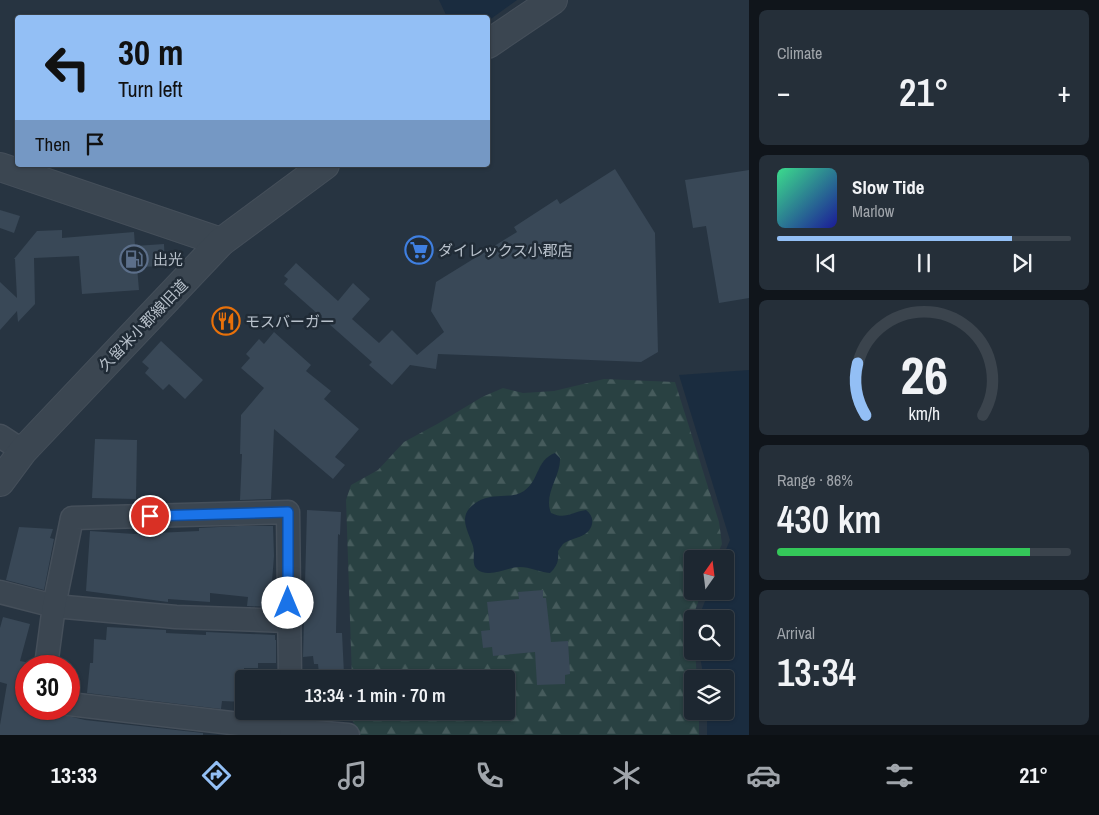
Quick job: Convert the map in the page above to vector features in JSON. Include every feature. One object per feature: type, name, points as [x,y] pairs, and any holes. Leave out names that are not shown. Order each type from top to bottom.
[{"type":"street","points":[[490,43],[553,0]]},
{"type":"street","points":[[0,166],[222,242]]},
{"type":"street","name":"久留米小郡線旧道","points":[[0,482],[23,451],[222,242],[321,167]]},
{"type":"street","points":[[0,436],[23,451]]},
{"type":"street","points":[[47,655],[54,606],[72,518],[288,512],[290,670]]},
{"type":"street","points":[[0,592],[54,606],[176,617],[288,621]]},
{"type":"street","points":[[80,705],[291,721],[348,735]]},
{"type":"green space","points":[[604,379],[675,382],[719,522],[722,544],[719,550],[684,550],[684,600],[699,600],[695,610],[684,610],[684,660],[696,660],[696,670],[684,670],[684,720],[699,720],[699,735],[360,735],[352,720],[515,720],[515,670],[352,670],[346,500],[351,485],[378,470],[404,442],[482,397],[503,388],[523,393],[554,391]]},
{"type":"water","points":[[439,0],[517,0],[490,20],[490,15],[446,15]]},
{"type":"water","points":[[749,370],[749,735],[707,735],[707,720],[734,720],[734,670],[702,670],[701,660],[734,660],[734,610],[702,610],[705,600],[734,600],[734,550],[726,550],[730,540],[679,375]]},
{"type":"water","points":[[555,453],[560,458],[560,465],[549,499],[551,513],[565,516],[586,510],[592,518],[590,529],[584,535],[563,544],[558,551],[557,563],[550,573],[520,567],[491,573],[478,570],[474,564],[474,550],[465,523],[467,512],[483,499],[519,494],[524,491],[533,482],[544,461]]},
{"type":"building","points":[[615,169],[655,233],[658,352],[641,362],[438,354],[436,369],[410,365],[392,385],[369,365],[372,362],[284,284],[288,279],[284,276],[296,263],[338,301],[353,283],[370,299],[352,319],[379,343],[392,330],[417,355],[444,332],[431,311],[436,282],[517,232],[514,227],[557,199],[560,204]]},
{"type":"building","points":[[749,170],[749,298],[719,303],[706,226],[693,228],[685,180]]},
{"type":"building","points":[[0,210],[20,216],[14,233],[0,228]]},
{"type":"building","points":[[62,230],[62,238],[134,232],[135,246],[164,244],[165,266],[137,267],[139,290],[82,294],[79,256],[34,258],[35,304],[18,322],[17,311],[0,330],[0,282],[17,298],[14,259],[37,231]]},
{"type":"building","points":[[274,332],[311,365],[306,371],[331,391],[324,399],[359,429],[335,457],[345,465],[333,479],[274,429],[271,499],[240,500],[241,415],[264,388],[241,368],[250,358],[246,354],[259,339],[264,344]]},
{"type":"building","points":[[161,341],[203,380],[185,399],[169,384],[163,390],[145,373],[149,368],[142,362]]},
{"type":"building","points":[[95,439],[137,440],[136,499],[92,498]]},
{"type":"building","points":[[307,510],[341,512],[340,535],[338,534],[336,633],[342,633],[344,670],[319,670],[318,664],[314,664],[313,656],[303,657]]},
{"type":"building","points":[[273,526],[274,556],[270,607],[247,606],[248,597],[210,593],[210,602],[168,599],[168,602],[86,591],[90,531],[134,534],[199,531],[199,528]]},
{"type":"building","points":[[19,527],[53,529],[50,538],[54,539],[44,590],[6,580]]},
{"type":"building","points":[[543,590],[543,598],[546,598],[551,642],[568,641],[570,674],[565,675],[565,684],[537,685],[535,652],[493,656],[492,647],[483,648],[481,631],[490,630],[487,602],[519,599],[518,592]]},
{"type":"building","points":[[3,617],[30,624],[22,655],[15,655],[15,720],[80,719],[203,733],[203,735],[0,735],[7,684],[0,682],[0,628]]},
{"type":"building","points":[[107,627],[166,630],[166,633],[206,635],[206,632],[275,635],[276,663],[258,663],[258,668],[235,670],[235,702],[222,701],[221,709],[87,693],[90,663],[93,663],[94,639],[106,640]]},
{"type":"place","name":"ダイレックス小郡店","points":[[419,250]]},
{"type":"place","name":"出光","points":[[134,259]]},
{"type":"place","name":"モスバーガー","points":[[226,321]]},
{"type":"route","points":[[150,516],[288,512],[288,603]]}]
